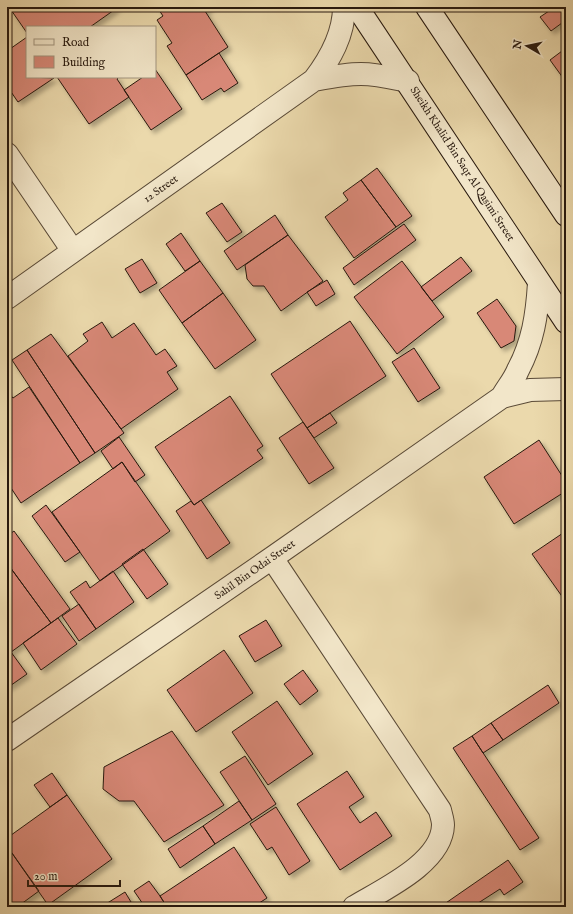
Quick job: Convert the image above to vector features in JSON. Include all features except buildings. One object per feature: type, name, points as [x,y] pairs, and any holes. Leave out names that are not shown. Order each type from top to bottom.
[{"type":"street","name":"12 Street","points":[[7,298],[314,80],[329,60],[339,37],[344,7]]},
{"type":"street","name":"Sheikh Khalid Bin Saqr Al Qasimi Street","points":[[358,7],[566,322]]},
{"type":"street","points":[[427,7],[563,205]]},
{"type":"street","name":"12 Street","points":[[314,80],[361,74],[385,76],[408,81]]},
{"type":"street","points":[[7,154],[73,251]]},
{"type":"street","name":"Sahil Bin Odai Street","points":[[502,397],[518,371],[530,343],[537,314],[539,283]]},
{"type":"street","name":"Sahil Bin Odai Street","points":[[7,740],[272,558],[502,397],[530,390],[566,389]]},
{"type":"street","points":[[272,558],[440,810],[443,825],[440,837],[433,852],[416,870],[354,907]]}]
